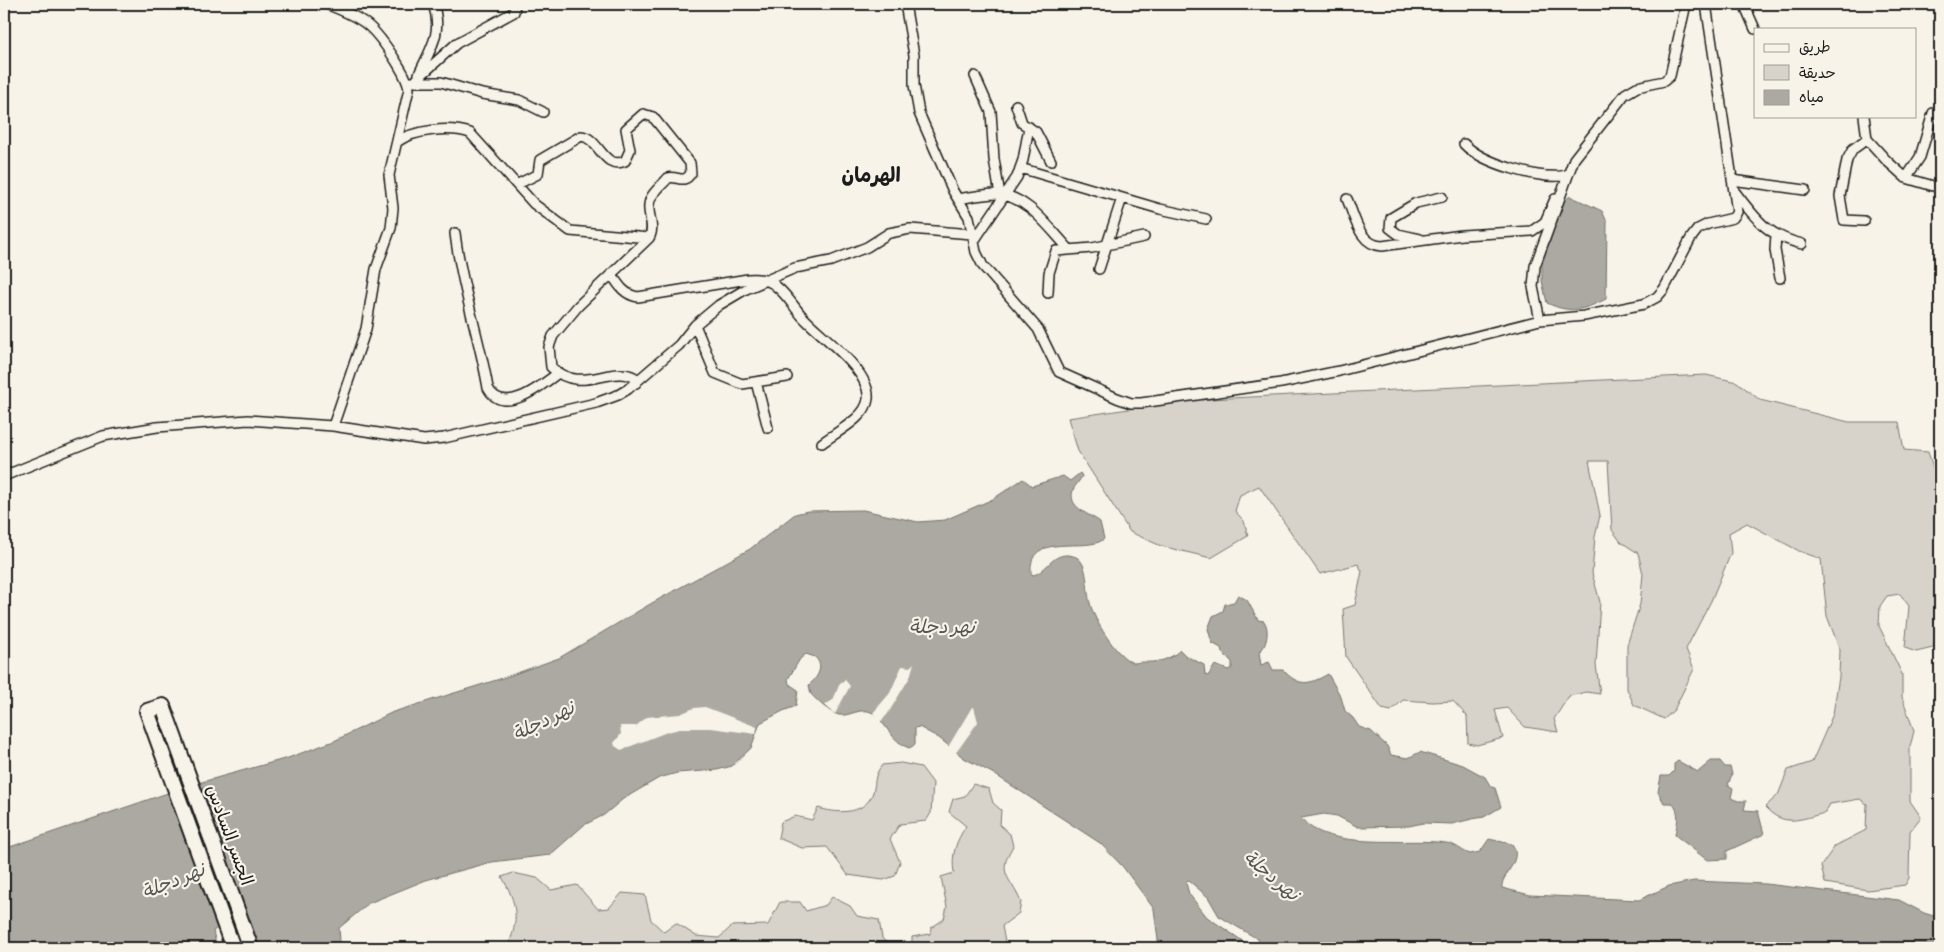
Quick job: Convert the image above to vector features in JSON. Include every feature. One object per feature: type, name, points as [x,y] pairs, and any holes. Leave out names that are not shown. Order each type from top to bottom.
[{"type":"highway","name":"الجسر السادس","points":[[233,948],[147,711],[163,706],[251,948]]},
{"type":"street","points":[[326,4],[353,14],[375,30],[413,81]]},
{"type":"street","points":[[333,426],[366,329],[376,269],[391,228],[394,208],[389,175],[407,98],[413,81],[438,30],[438,18],[433,4]]},
{"type":"street","points":[[413,81],[457,43],[514,12],[515,4]]},
{"type":"street","points":[[905,4],[914,55],[914,85],[919,114],[958,199],[969,217],[973,238],[984,266],[1038,330],[1059,372],[1131,403],[1280,383],[1329,373],[1540,320],[1584,316],[1652,300],[1664,289],[1670,280],[1694,233],[1703,226],[1729,220],[1736,216],[1735,192],[1706,4]]},
{"type":"street","points":[[1347,199],[1361,233],[1372,244],[1382,246],[1462,235],[1532,232],[1545,222],[1579,152],[1625,94],[1637,86],[1664,80],[1670,76],[1686,4]]},
{"type":"street","points":[[1744,4],[1755,28]]},
{"type":"street","points":[[975,76],[991,112],[993,150],[1003,195]]},
{"type":"street","points":[[413,81],[434,81],[482,94],[519,100],[543,112]]},
{"type":"street","points":[[1016,105],[1022,123],[1036,132],[1051,160]]},
{"type":"street","points":[[1906,178],[1920,156],[1933,112]]},
{"type":"street","points":[[518,184],[538,174],[540,160],[581,136],[588,137],[609,161],[617,163],[625,161],[630,150],[626,133],[628,126],[643,114],[650,115],[690,163],[692,170],[690,176],[684,180],[668,178],[652,196],[649,208],[652,229],[649,238],[578,306],[553,336],[549,347],[548,358],[551,367],[558,373],[575,379],[631,376],[634,377],[636,383]]},
{"type":"street","points":[[1864,118],[1866,139],[1906,178],[1940,188]]},
{"type":"street","points":[[973,238],[1020,168],[1028,127]]},
{"type":"street","points":[[397,142],[408,135],[420,132],[465,131],[476,138],[542,211],[570,230],[649,238]]},
{"type":"street","points":[[1864,221],[1844,220],[1840,196],[1849,156],[1866,139]]},
{"type":"street","points":[[1464,144],[1474,153],[1485,158],[1538,175],[1566,180]]},
{"type":"street","points":[[1020,168],[1122,198],[1206,219]]},
{"type":"street","points":[[1540,320],[1533,287],[1535,266],[1559,205],[1566,180]]},
{"type":"street","points":[[1732,180],[1805,190]]},
{"type":"street","points":[[1735,192],[1760,224],[1776,235],[1802,244]]},
{"type":"street","points":[[958,199],[1003,195],[1024,203],[1069,249]]},
{"type":"street","points":[[1423,241],[1393,232],[1390,228],[1391,218],[1416,203],[1442,197]]},
{"type":"street","points":[[1099,269],[1122,198]]},
{"type":"street","points":[[4,476],[103,436],[157,427],[248,420],[333,426],[424,440],[444,438],[607,400],[636,383],[685,339],[696,325],[732,297],[795,268],[831,261],[867,247],[889,233],[910,229],[973,238]]},
{"type":"street","points":[[455,233],[463,284],[477,332],[491,395],[505,400],[522,397],[531,394],[558,373]]},
{"type":"street","points":[[1776,235],[1775,250],[1780,278]]},
{"type":"street","points":[[1048,294],[1047,280],[1054,252],[1058,249],[1108,245],[1144,237]]},
{"type":"street","points":[[612,275],[622,289],[630,296],[644,298],[748,279],[768,281],[778,287],[804,318],[848,359],[867,390],[865,407],[860,414],[822,443]]},
{"type":"street","points":[[696,325],[715,372],[742,384],[787,377]]},
{"type":"street","points":[[756,382],[768,428]]},
{"type":"green space","points":[[1706,375],[1737,382],[1760,400],[1849,422],[1899,422],[1904,450],[1928,452],[1937,493],[1940,548],[1939,604],[1933,648],[1916,652],[1905,648],[1909,606],[1900,594],[1887,596],[1880,606],[1879,626],[1902,674],[1902,697],[1914,731],[1910,747],[1910,801],[1921,817],[1910,831],[1909,878],[1905,885],[1868,890],[1825,883],[1821,866],[1835,846],[1866,830],[1867,804],[1860,799],[1830,804],[1825,813],[1793,820],[1779,818],[1765,807],[1778,795],[1788,770],[1812,762],[1833,714],[1839,677],[1840,650],[1827,616],[1821,559],[1799,551],[1747,523],[1729,533],[1731,553],[1711,601],[1686,649],[1694,669],[1674,710],[1664,719],[1634,705],[1627,689],[1627,645],[1640,604],[1643,574],[1638,553],[1621,542],[1612,530],[1608,461],[1589,461],[1600,515],[1595,537],[1592,573],[1600,602],[1596,665],[1600,694],[1586,692],[1569,696],[1554,719],[1558,732],[1525,727],[1507,708],[1495,710],[1503,738],[1477,745],[1468,743],[1467,716],[1453,701],[1403,700],[1391,711],[1382,709],[1346,657],[1343,609],[1355,605],[1362,571],[1358,564],[1320,574],[1259,486],[1240,495],[1235,511],[1244,521],[1248,536],[1211,558],[1161,546],[1130,532],[1078,451],[1068,418],[1189,400]]},
{"type":"green space","points":[[901,763],[921,767],[933,783],[931,813],[926,821],[900,824],[890,839],[900,862],[895,876],[883,880],[848,875],[827,847],[802,848],[778,838],[781,822],[795,816],[812,820],[818,808],[840,812],[862,807],[872,795],[877,773],[882,765]]},
{"type":"green space","points":[[973,784],[989,789],[993,803],[1001,810],[1000,825],[1010,834],[1013,846],[1008,855],[1005,869],[1006,875],[1021,902],[1019,913],[1002,926],[1005,942],[997,947],[988,943],[973,948],[912,948],[912,937],[930,934],[931,928],[944,919],[947,907],[941,877],[954,873],[953,860],[955,848],[966,826],[949,812],[953,799],[965,796]]},
{"type":"green space","points":[[513,873],[537,878],[551,890],[577,885],[598,909],[609,908],[622,893],[645,895],[651,920],[664,932],[676,923],[696,936],[719,938],[732,926],[768,925],[780,902],[800,902],[806,911],[826,905],[832,897],[850,906],[857,916],[879,920],[882,938],[891,948],[507,948],[514,929],[515,912],[511,895],[502,877]]},
{"type":"water","points":[[1570,196],[1602,211],[1607,222],[1606,299],[1584,308],[1563,309],[1547,303],[1542,281],[1542,254],[1561,204]]},
{"type":"water","name":"نهر دجلة","points":[[1080,473],[1082,476],[1073,490],[1073,501],[1080,510],[1100,522],[1104,539],[1085,545],[1048,547],[1038,552],[1032,560],[1031,573],[1033,575],[1038,573],[1056,558],[1062,556],[1068,555],[1080,560],[1085,571],[1092,610],[1106,636],[1125,658],[1133,663],[1158,661],[1172,656],[1180,650],[1186,656],[1204,665],[1205,675],[1208,676],[1215,665],[1228,670],[1232,668],[1232,662],[1222,652],[1221,648],[1212,643],[1208,629],[1213,616],[1223,611],[1225,604],[1234,602],[1238,595],[1247,600],[1258,620],[1264,621],[1266,624],[1266,642],[1259,652],[1261,665],[1269,662],[1273,670],[1283,670],[1299,682],[1310,682],[1328,674],[1341,697],[1345,711],[1359,727],[1371,731],[1387,746],[1391,755],[1408,758],[1420,752],[1463,765],[1485,777],[1491,787],[1495,788],[1501,807],[1484,817],[1452,824],[1423,823],[1409,826],[1358,827],[1337,816],[1324,814],[1301,818],[1313,829],[1348,839],[1446,843],[1470,854],[1480,852],[1489,839],[1512,844],[1515,850],[1514,862],[1504,878],[1502,888],[1530,895],[1639,900],[1669,886],[1694,881],[1766,884],[1899,900],[1924,913],[1940,918],[1940,948],[1291,948],[1285,940],[1281,948],[1267,948],[1256,938],[1219,916],[1208,897],[1188,880],[1186,883],[1189,894],[1207,917],[1253,948],[1159,948],[1154,909],[1123,867],[1100,843],[994,774],[964,758],[939,738],[919,727],[915,728],[915,745],[909,748],[898,741],[878,717],[869,711],[843,715],[832,712],[811,694],[809,685],[817,676],[820,668],[815,657],[806,654],[800,659],[788,679],[789,684],[798,690],[796,706],[760,723],[751,748],[732,766],[717,770],[677,773],[659,778],[623,799],[604,815],[584,825],[550,855],[492,862],[426,880],[369,903],[339,928],[340,941],[348,948],[225,948],[250,933],[250,921],[241,912],[234,912],[224,924],[213,931],[217,948],[4,948],[4,849],[191,785],[288,758],[334,741],[393,712],[503,678],[559,658],[652,603],[750,549],[795,514],[808,511],[863,510],[918,522],[945,520],[993,499],[1023,479],[1032,486],[1063,476],[1070,481]]},
{"type":"water","points":[[1678,761],[1698,772],[1711,761],[1720,761],[1725,767],[1730,767],[1732,774],[1728,785],[1733,788],[1731,798],[1738,801],[1746,801],[1744,810],[1758,811],[1764,834],[1727,851],[1727,859],[1707,860],[1675,835],[1678,818],[1677,811],[1672,803],[1664,803],[1658,792],[1661,776],[1669,776],[1674,771],[1674,764]]},
{"type":"pier","points":[[914,663],[910,677],[887,715],[880,722],[873,713],[890,693],[902,666],[910,667]]},
{"type":"pier","points":[[845,680],[850,686],[835,714],[825,705],[833,700],[840,683]]},
{"type":"pier","points":[[705,707],[757,727],[756,734],[711,728],[684,728],[667,732],[621,750],[615,746],[614,743],[621,734],[620,726],[636,726],[647,717],[680,714],[694,708]]},
{"type":"pier","points":[[972,707],[974,707],[978,722],[955,754],[948,747]]},
{"type":"district","name":"الهرمان","points":[[871,175]]}]
